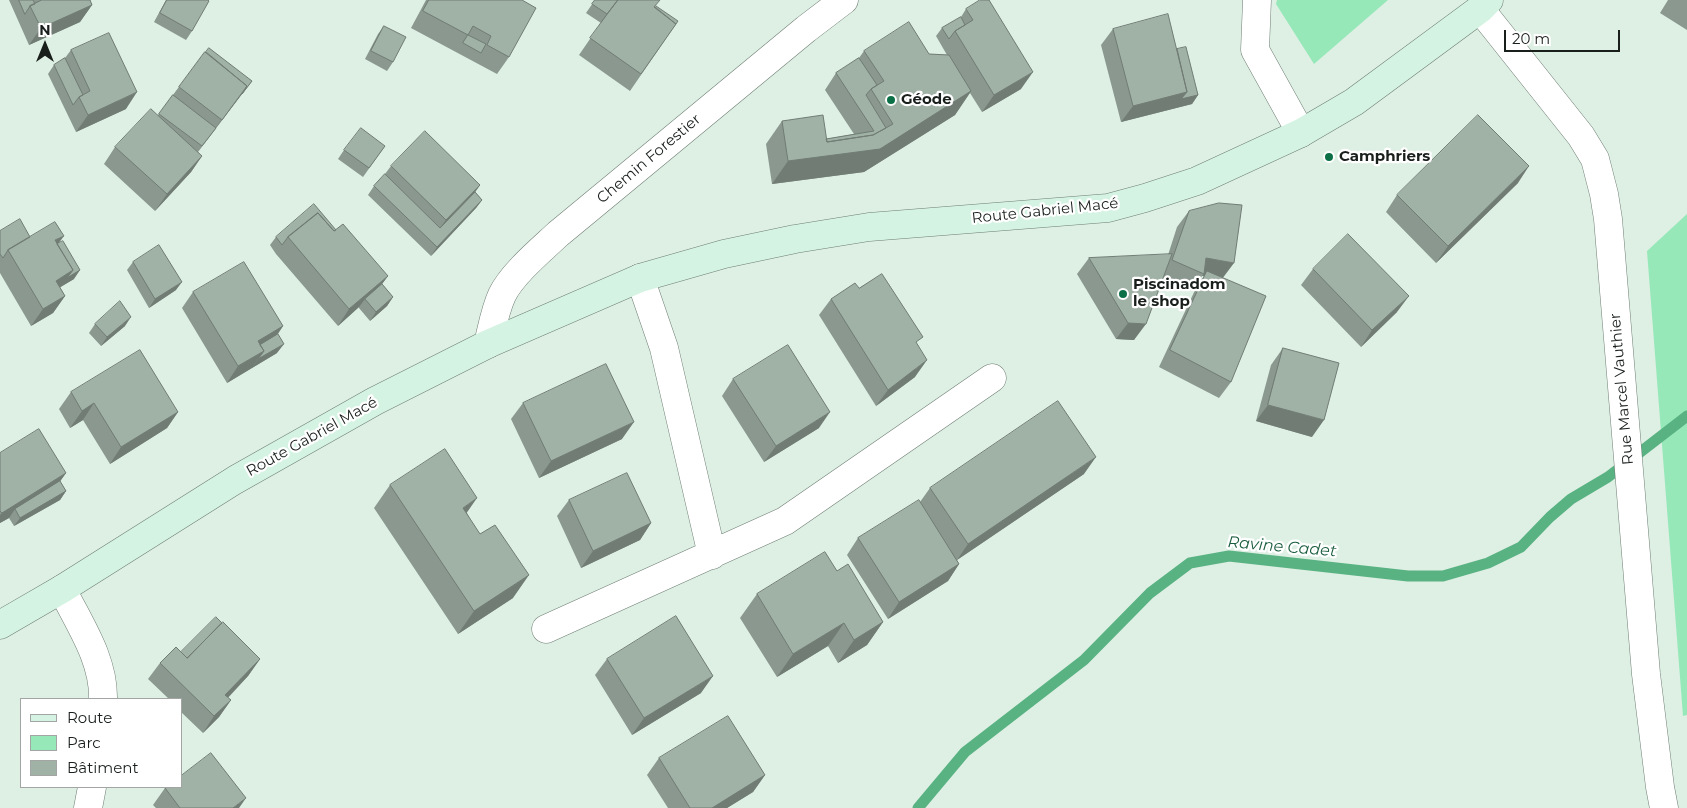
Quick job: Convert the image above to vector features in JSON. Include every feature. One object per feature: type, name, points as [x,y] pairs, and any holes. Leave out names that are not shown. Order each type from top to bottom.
[{"type":"main road","name":"Route Gabriel Macé","points":[[0,625],[62,589],[235,480],[375,401],[488,344],[640,278],[724,254],[795,239],[860,229],[1108,208],[1145,198],[1197,181],[1301,133],[1354,102],[1484,5]]},
{"type":"street","name":"Chemin Forestier","points":[[488,344],[503,294],[523,267],[558,234],[806,29],[844,0]]},
{"type":"street","points":[[1257,0],[1255,50],[1301,133]]},
{"type":"street","name":"Rue Marcel Vauthier","points":[[1484,5],[1581,136],[1595,160],[1604,194],[1608,219],[1646,674],[1664,808]]},
{"type":"street","points":[[640,278],[664,348],[712,555]]},
{"type":"street","points":[[546,629],[785,521],[992,378]]},
{"type":"street","points":[[62,589],[96,656],[103,685],[103,698]]},
{"type":"street","points":[[88,808],[92,788]]},
{"type":"green space","points":[[1277,0],[1388,0],[1314,64],[1276,4]]},
{"type":"green space","points":[[1687,214],[1687,715],[1683,716],[1647,251]]},
{"type":"building","points":[[19,0],[33,0],[35,4],[30,6],[25,14]]},
{"type":"building","points":[[42,0],[90,0],[92,5],[41,28],[30,6]]},
{"type":"building","points":[[167,0],[209,1],[192,31],[160,13]]},
{"type":"building","points":[[429,0],[522,0],[536,8],[509,57],[487,45],[491,36],[473,26],[468,35],[423,11]]},
{"type":"building","points":[[595,0],[618,0],[607,14],[592,4]]},
{"type":"building","points":[[618,0],[660,0],[654,7],[676,24],[641,74],[590,38]]},
{"type":"building","points":[[980,0],[989,0],[1033,72],[994,95],[955,31],[973,20],[966,9]]},
{"type":"building","points":[[655,7],[678,21],[676,24]]},
{"type":"building","points":[[1168,14],[1187,92],[1133,106],[1113,29]]},
{"type":"building","points":[[961,17],[965,25],[955,31],[949,39],[942,28]]},
{"type":"building","points":[[909,22],[929,54],[949,55],[971,91],[880,149],[788,161],[782,121],[823,115],[827,142],[873,135],[893,124],[871,89],[884,81],[864,51]]},
{"type":"building","points":[[384,26],[406,37],[393,62],[371,51]]},
{"type":"building","points":[[109,33],[137,92],[88,115],[79,97],[90,91],[71,50]]},
{"type":"building","points":[[468,35],[486,44],[481,53],[463,43]]},
{"type":"building","points":[[1186,47],[1198,95],[1181,99],[1187,92],[1177,49]]},
{"type":"building","points":[[209,48],[252,81],[242,94],[247,86],[206,52]]},
{"type":"building","points":[[205,52],[247,86],[222,120],[179,87]]},
{"type":"building","points":[[65,58],[83,95],[73,105],[54,65]]},
{"type":"building","points":[[859,58],[877,85],[866,95],[886,128],[873,135],[827,142],[826,139],[874,131],[836,73]]},
{"type":"building","points":[[173,95],[216,128],[202,146],[159,114]]},
{"type":"building","points":[[151,109],[202,156],[167,194],[115,147]]},
{"type":"building","points":[[1478,115],[1529,166],[1448,246],[1397,195]]},
{"type":"building","points":[[361,128],[385,146],[369,168],[344,150]]},
{"type":"building","points":[[425,131],[480,185],[446,220],[391,166]]},
{"type":"building","points":[[385,174],[440,228],[475,192],[482,200],[437,247],[374,186]]},
{"type":"building","points":[[1219,203],[1242,205],[1234,263],[1206,258],[1204,274],[1172,260],[1189,211]]},
{"type":"building","points":[[314,204],[336,230],[334,231],[318,213],[288,237],[282,245],[276,237]]},
{"type":"building","points":[[318,213],[334,231],[343,224],[388,276],[349,309],[288,237]]},
{"type":"building","points":[[20,219],[30,237],[8,250],[3,258],[0,254],[0,231]]},
{"type":"building","points":[[55,222],[64,236],[55,240],[73,270],[56,281],[65,296],[43,309],[8,250]]},
{"type":"building","points":[[1348,234],[1409,296],[1372,330],[1313,269]]},
{"type":"building","points":[[63,241],[80,270],[67,278],[73,270],[57,244]]},
{"type":"building","points":[[159,245],[182,282],[155,299],[133,262]]},
{"type":"building","points":[[1172,254],[1146,324],[1128,323],[1089,258]]},
{"type":"building","points":[[244,262],[283,326],[258,341],[264,351],[238,366],[193,292]]},
{"type":"building","points":[[1207,271],[1266,296],[1231,382],[1170,350]]},
{"type":"building","points":[[882,274],[923,337],[916,342],[927,360],[888,390],[831,299],[855,283],[859,288]]},
{"type":"building","points":[[382,284],[393,297],[376,312],[365,299]]},
{"type":"building","points":[[120,301],[131,317],[107,337],[95,324]]},
{"type":"building","points":[[278,334],[284,344],[258,359],[264,351],[260,345]]},
{"type":"building","points":[[788,345],[830,412],[776,446],[733,379]]},
{"type":"building","points":[[1283,348],[1339,363],[1324,420],[1268,405]]},
{"type":"building","points":[[140,350],[178,412],[121,447],[94,403],[82,411],[71,392]]},
{"type":"building","points":[[606,364],[634,422],[551,461],[523,403]]},
{"type":"building","points":[[1058,401],[1096,457],[968,544],[930,488]]},
{"type":"building","points":[[39,429],[66,473],[2,513],[0,511],[0,453]]},
{"type":"building","points":[[445,449],[477,498],[463,508],[480,534],[495,525],[529,575],[474,611],[390,485]]},
{"type":"building","points":[[627,473],[651,523],[593,551],[569,500]]},
{"type":"building","points":[[60,481],[66,491],[20,518],[15,509]]},
{"type":"building","points":[[919,500],[959,564],[899,602],[858,538]]},
{"type":"building","points":[[825,552],[837,571],[848,564],[883,622],[854,640],[844,623],[793,654],[757,594]]},
{"type":"building","points":[[676,616],[713,676],[644,718],[607,659]]},
{"type":"building","points":[[216,617],[222,623],[187,658],[181,652]]},
{"type":"building","points":[[223,622],[260,659],[225,695],[231,700],[214,716],[160,663],[176,647],[187,658]]},
{"type":"building","points":[[728,716],[765,775],[712,808],[690,808],[659,758]]},
{"type":"building","points":[[211,753],[246,798],[233,808],[180,808],[165,788],[182,788],[182,775]]},
{"type":"waterway","name":"Ravine Cadet","points":[[918,808],[965,752],[1084,660],[1150,593],[1190,563],[1229,556],[1408,576],[1443,576],[1488,563],[1521,547],[1550,517],[1571,499],[1608,477],[1687,416]]},
{"type":"place","name":"Géode","points":[[891,100]]},
{"type":"place","name":"Camphriers","points":[[1329,157]]},
{"type":"place","name":"Piscinadom le shop","points":[[1123,294]]}]
